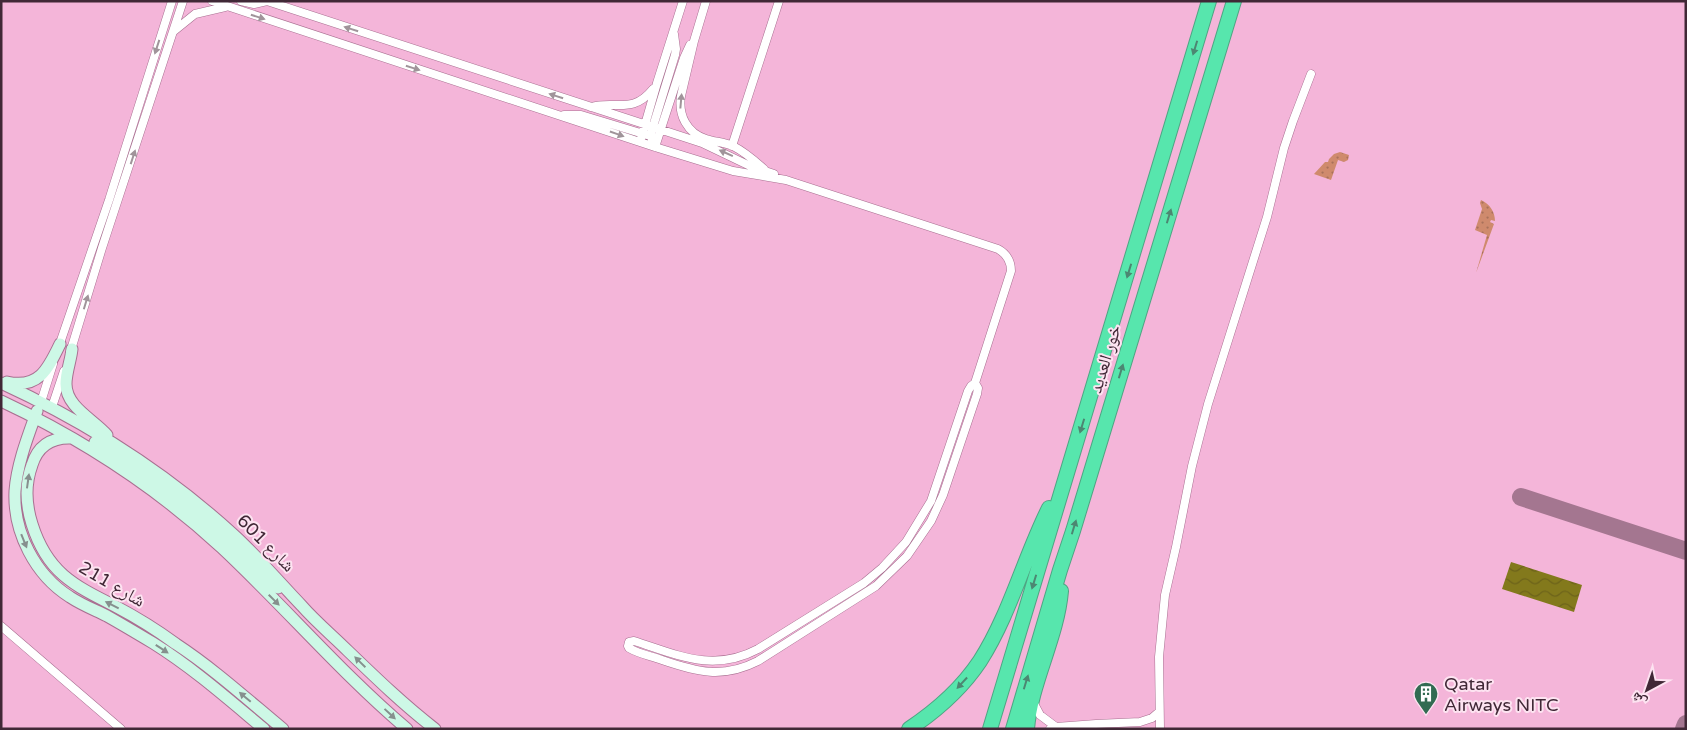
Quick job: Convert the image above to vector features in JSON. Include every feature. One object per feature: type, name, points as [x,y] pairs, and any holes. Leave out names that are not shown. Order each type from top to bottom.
[{"type":"highway","name":"خور العديد","points":[[990,729],[1209,1]]},
{"type":"highway","name":"خور العديد","points":[[1013,729],[1234,1]]},
{"type":"highway","points":[[909,729],[940,705],[968,677],[979,662],[1001,621],[1033,544],[1069,468]]},
{"type":"highway","points":[[1027,729],[1030,710],[1061,599],[1060,570]]},
{"type":"main road","points":[[1,382],[19,384],[35,380],[48,367],[60,344]]},
{"type":"main road","points":[[72,349],[66,379],[66,391],[79,410],[98,425],[116,445]]},
{"type":"main road","points":[[1,382],[41,409],[48,417],[69,427],[157,483],[194,512],[272,583],[302,606]]},
{"type":"main road","points":[[1,395],[41,409]]},
{"type":"main road","points":[[1,401],[41,409]]},
{"type":"main road","name":"شارع 601","points":[[41,409],[73,438],[96,451],[145,486],[205,533],[407,729]]},
{"type":"main road","name":"شارع 601","points":[[41,409],[116,445],[164,478],[218,522],[267,568],[302,606],[393,694],[435,729]]},
{"type":"main road","name":"شارع 211","points":[[41,409],[19,470],[15,499],[17,519],[23,538],[31,556],[42,572],[55,586],[70,597],[140,635],[184,664],[264,729]]},
{"type":"main road","name":"شارع 211","points":[[73,438],[57,438],[42,446],[34,457],[28,479],[27,501],[31,521],[40,545],[48,558],[61,574],[76,586],[146,624],[184,649],[283,729]]},
{"type":"street","points":[[41,409],[60,344],[172,1]]},
{"type":"street","points":[[41,409],[72,349],[102,248],[183,1]]},
{"type":"street","points":[[212,1],[655,147],[732,170],[786,180],[993,247],[1007,256],[1011,266],[1010,276],[975,383],[968,391],[928,508],[906,542],[873,576],[758,649],[738,658],[717,662],[695,660],[631,641],[628,644],[629,648],[692,670],[710,672],[736,670],[758,661],[876,586],[906,556],[923,533],[937,508],[977,394],[978,388],[975,383]]},
{"type":"street","points":[[241,1],[254,4],[267,1],[590,108],[647,131]]},
{"type":"street","points":[[655,147],[647,131],[657,83],[684,1]]},
{"type":"street","points":[[706,1],[681,96],[682,117],[689,128],[700,137],[732,146],[750,157],[765,171]]},
{"type":"street","points":[[732,146],[779,1]]},
{"type":"street","points":[[172,32],[195,14],[227,7]]},
{"type":"street","points":[[640,142],[647,131],[675,56],[673,32]]},
{"type":"street","points":[[655,147],[684,58],[694,41]]},
{"type":"street","points":[[1160,729],[1159,657],[1165,595],[1197,446],[1208,404],[1267,217],[1284,148],[1311,74]]},
{"type":"street","points":[[590,108],[602,105],[621,106],[634,104],[650,93],[657,83]]},
{"type":"street","points":[[559,116],[581,115],[647,131],[660,130],[708,145],[750,166],[780,176],[786,180]]},
{"type":"street","points":[[3,630],[121,729]]},
{"type":"street","points":[[1033,701],[1040,715],[1053,728],[1146,721],[1159,712]]},
{"type":"street","points":[[1126,723],[1140,729]]},
{"type":"shaded area","points":[[1340,152],[1349,155],[1348,160],[1344,162],[1338,160],[1331,180],[1314,174],[1334,154]]},
{"type":"shaded area","points":[[1481,200],[1491,209],[1495,221],[1491,220],[1490,222],[1494,224],[1476,273],[1487,235],[1475,230],[1482,209]]},
{"type":"water","points":[[1511,562],[1582,585],[1574,612],[1502,589]]},
{"type":"taxiway","points":[[1521,497],[1686,551]]},
{"type":"taxiway","points":[[1684,729],[1686,724]]},
{"type":"place","name":"Qatar Airways NITC","points":[[1426,715]]}]
